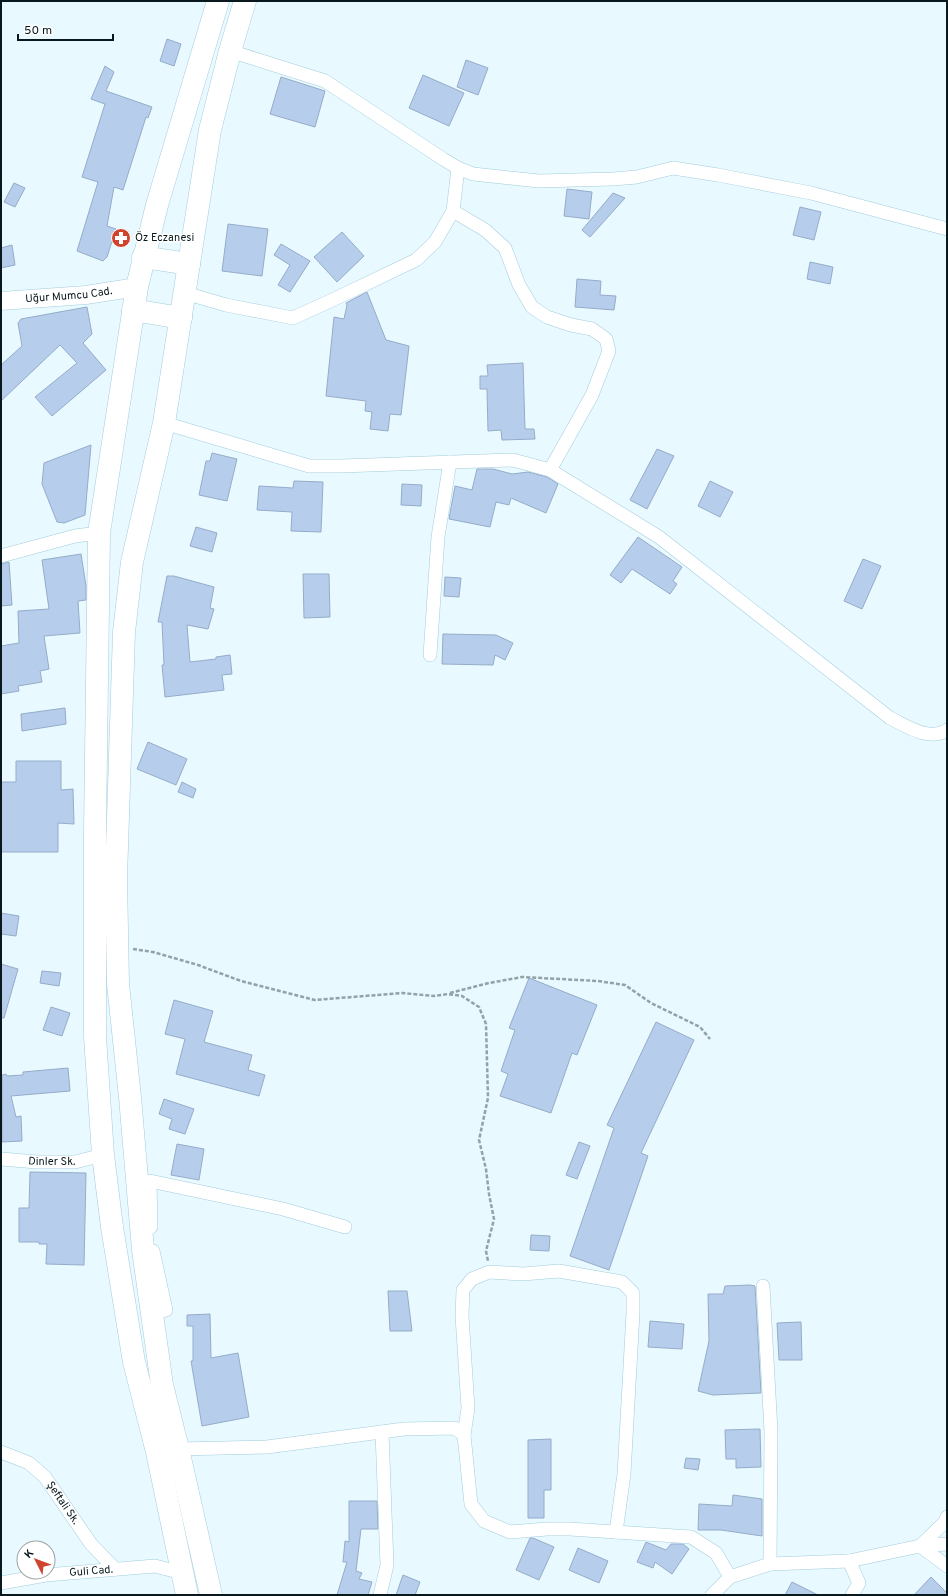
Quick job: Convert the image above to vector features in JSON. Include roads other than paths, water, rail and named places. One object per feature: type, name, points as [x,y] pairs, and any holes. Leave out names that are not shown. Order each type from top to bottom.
[{"type":"highway","points":[[187,1595],[157,1452],[134,1362],[102,1155],[95,1029],[95,830],[99,533],[137,287],[157,205],[218,1]]},
{"type":"highway","points":[[211,1595],[162,1386],[143,1250],[130,1097],[118,984],[116,878],[124,632],[132,562],[164,424],[186,293],[210,130],[230,51],[245,1]]},
{"type":"highway","points":[[144,257],[190,264]]},
{"type":"highway","points":[[133,310],[181,318]]},
{"type":"street","points":[[230,51],[324,81],[458,168],[473,174],[539,181],[613,179],[637,177],[672,168],[718,175],[811,193],[947,229]]},
{"type":"street","points":[[186,293],[226,305],[293,318],[416,260],[435,242],[453,211],[458,168]]},
{"type":"street","points":[[453,211],[485,230],[505,248],[519,285],[532,307],[547,317],[571,325],[592,328],[606,339],[609,351],[592,396],[550,470]]},
{"type":"street","name":"Uğur Mumcu Cad.","points":[[1,301],[86,295],[137,287]]},
{"type":"street","points":[[164,424],[309,466],[513,460],[550,470],[659,537],[890,718],[924,734],[941,734],[947,730]]},
{"type":"street","points":[[430,655],[438,537],[450,462]]},
{"type":"street","points":[[1,556],[76,536],[99,533]]},
{"type":"street","name":"Dinler Sk.","points":[[1,1159],[37,1162],[74,1162],[102,1155]]},
{"type":"street","points":[[152,1315],[166,1310],[151,1243],[150,1181],[283,1209],[345,1227]]},
{"type":"street","points":[[616,1532],[624,1474],[633,1293],[622,1282],[559,1271],[523,1274],[489,1272],[472,1279],[463,1290],[462,1316],[468,1408],[464,1434],[471,1504],[484,1521],[510,1532],[547,1529],[691,1537],[716,1553],[730,1577]]},
{"type":"street","points":[[763,1286],[771,1431],[770,1564]]},
{"type":"street","points":[[178,1449],[267,1447],[404,1429],[456,1428],[464,1434]]},
{"type":"street","points":[[380,1595],[388,1565],[382,1432]]},
{"type":"street","name":"Şeftali Sk.","points":[[1,1452],[29,1463],[45,1476],[91,1544],[114,1568]]},
{"type":"street","points":[[920,1546],[945,1522],[947,1517]]},
{"type":"street","points":[[712,1595],[730,1577],[770,1564],[849,1561],[920,1546],[947,1544]]},
{"type":"street","points":[[920,1546],[947,1566]]},
{"type":"street","points":[[849,1561],[859,1583],[852,1595]]},
{"type":"street","name":"Guli Cad.","points":[[1,1583],[46,1575],[114,1568],[155,1566],[182,1573]]},
{"type":"place","name":"Öz Eczanesi","points":[[121,238]]}]
